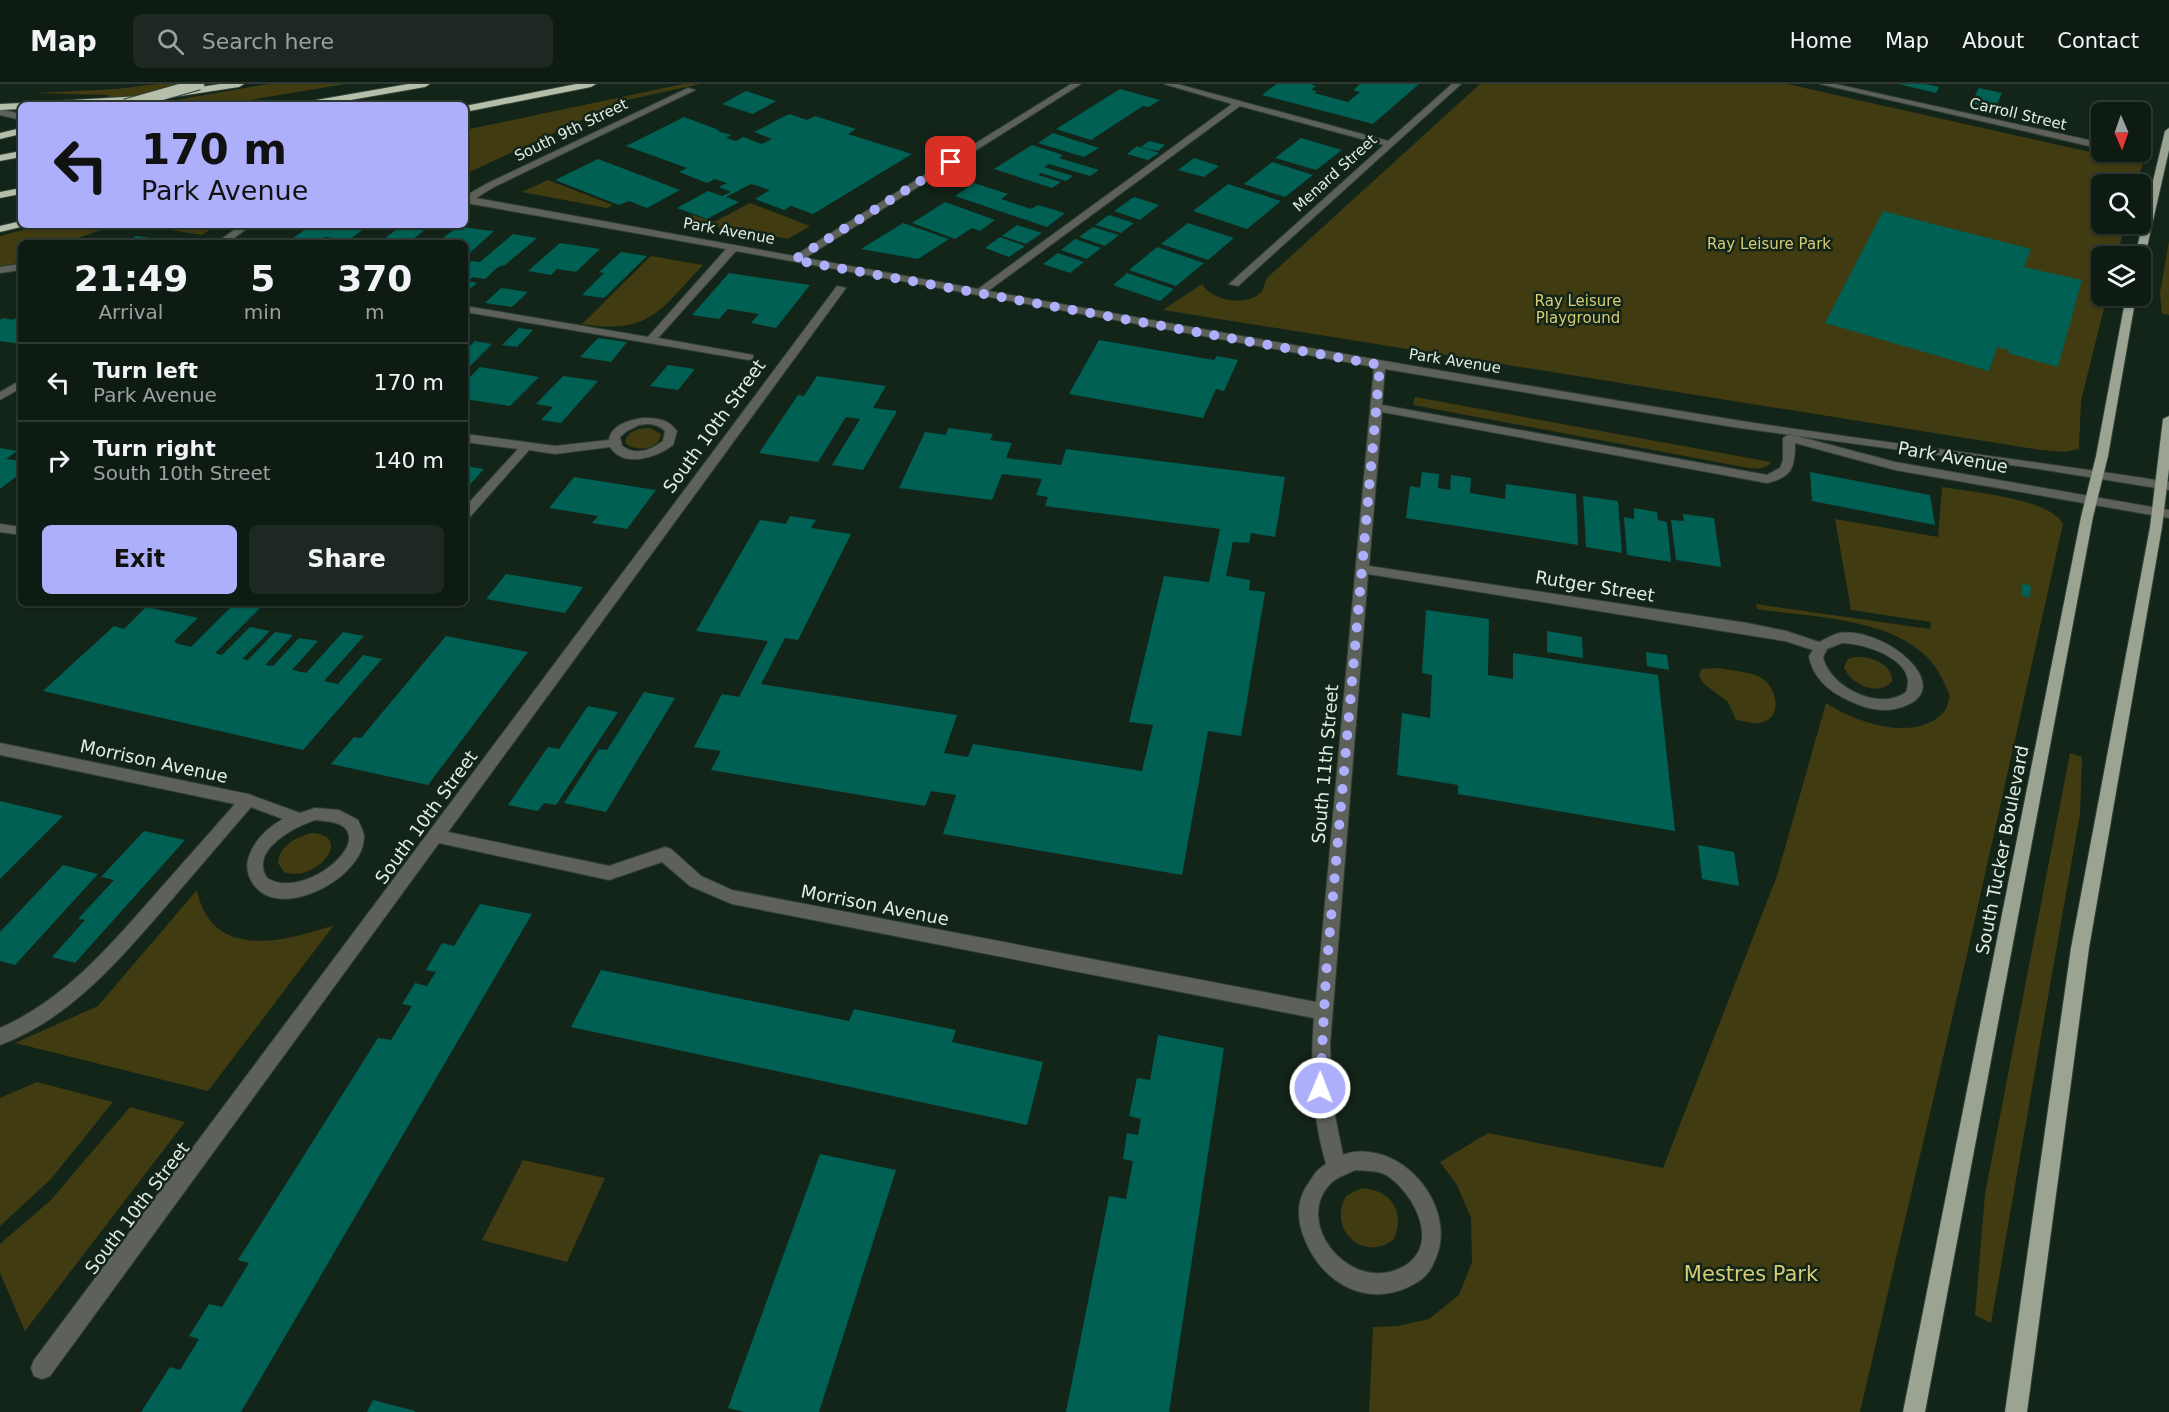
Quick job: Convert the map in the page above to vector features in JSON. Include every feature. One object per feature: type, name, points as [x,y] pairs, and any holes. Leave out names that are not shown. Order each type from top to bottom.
[{"type":"highway","points":[[136,102],[199,84]]},
{"type":"highway","points":[[90,102],[175,94],[238,84]]},
{"type":"highway","points":[[323,102],[425,84]]},
{"type":"highway","points":[[468,110],[591,84]]},
{"type":"highway","points":[[145,102],[175,94]]},
{"type":"highway","points":[[0,107],[18,106]]},
{"type":"highway","points":[[0,136],[18,132]]},
{"type":"highway","points":[[0,158],[18,155]]},
{"type":"highway","points":[[0,195],[18,192]]},
{"type":"highway","points":[[0,229],[18,225]]},
{"type":"main road","points":[[2142,246],[2169,131]]},
{"type":"main road","name":"South Tucker Boulevard","points":[[1914,1412],[2092,500],[2099,474],[2129,306]]},
{"type":"main road","points":[[2016,1412],[2080,948],[2163,513],[2169,418]]},
{"type":"street","points":[[794,260],[1077,84]]},
{"type":"street","points":[[1168,84],[1389,144]]},
{"type":"street","name":"Menard Street","points":[[1234,284],[1456,84]]},
{"type":"street","name":"Carroll Street","points":[[1828,84],[2091,144]]},
{"type":"street","name":"South 9th Street","points":[[468,199],[491,185],[691,90]]},
{"type":"street","points":[[979,293],[1239,103]]},
{"type":"street","points":[[0,112],[18,116]]},
{"type":"street","name":"Park Avenue","points":[[468,200],[1380,365],[1733,423],[2165,485]]},
{"type":"street","points":[[225,240],[243,228]]},
{"type":"street","points":[[651,340],[732,249]]},
{"type":"street","points":[[0,270],[18,267]]},
{"type":"street","name":"South 10th Street","points":[[42,1368],[841,288]]},
{"type":"street","points":[[468,310],[749,357]]},
{"type":"street","name":"South 11th Street","points":[[1336,1165],[1329,1144],[1320,1088],[1323,1012],[1380,365]]},
{"type":"street","points":[[0,397],[18,385]]},
{"type":"street","points":[[1377,407],[1767,479],[1779,477],[1785,470],[1789,462],[1790,438]]},
{"type":"street","points":[[643,421],[662,422],[671,431],[669,442],[647,454],[621,452],[613,443],[618,431],[625,426],[643,421]]},
{"type":"street","name":"Park Avenue","points":[[1733,423],[1895,466],[2163,513]]},
{"type":"street","points":[[468,438],[525,448],[555,450],[613,443]]},
{"type":"street","points":[[468,512],[525,448]]},
{"type":"street","points":[[0,528],[18,531]]},
{"type":"street","name":"Rutger Street","points":[[1362,569],[1747,628],[1786,636],[1820,647]]},
{"type":"street","points":[[1840,638],[1869,641],[1898,656],[1914,676],[1916,687],[1912,695],[1902,702],[1888,705],[1871,704],[1854,698],[1838,690],[1821,674],[1816,656],[1820,647],[1828,641],[1840,638]]},
{"type":"street","name":"Morrison Avenue","points":[[0,749],[248,800],[298,819]]},
{"type":"street","points":[[0,1037],[20,1030],[61,1005],[92,977],[248,800]]},
{"type":"street","points":[[323,814],[345,818],[353,826],[356,837],[354,850],[345,864],[332,877],[316,885],[284,892],[270,890],[260,884],[255,874],[257,856],[269,838],[282,827],[298,819],[323,814]]},
{"type":"street","name":"Morrison Avenue","points":[[435,836],[609,873],[665,854],[682,873],[704,887],[732,897],[1323,1012]]},
{"type":"street","points":[[1354,1160],[1372,1161],[1392,1168],[1408,1180],[1421,1197],[1429,1216],[1431,1236],[1427,1255],[1416,1271],[1401,1281],[1381,1286],[1358,1283],[1338,1272],[1321,1255],[1311,1235],[1307,1214],[1311,1194],[1321,1176],[1336,1165],[1354,1160]]},
{"type":"green space","points":[[178,84],[140,95],[108,98],[109,95],[34,93],[116,89]]},
{"type":"green space","points":[[268,84],[346,84],[238,102],[165,102]]},
{"type":"green space","points":[[683,84],[700,84],[623,101],[468,173],[468,129]]},
{"type":"green space","name":"Ray Leisure Park","points":[[1480,84],[1787,84],[2091,152],[2091,162],[2143,164],[2139,174],[2091,174],[2091,234],[2122,234],[2120,246],[2091,246],[2091,306],[2105,306],[2081,401],[2079,449],[2064,452],[1163,310],[1202,284],[1220,298],[1237,301],[1253,298],[1262,290],[1268,277]]},
{"type":"green space","points":[[548,180],[613,205],[607,208],[522,192]]},
{"type":"green space","points":[[750,203],[810,226],[788,239],[682,221],[693,215],[714,222]]},
{"type":"green space","points":[[30,228],[107,228],[72,240],[18,240],[18,263],[0,267],[0,236]]},
{"type":"green space","points":[[157,228],[212,228],[202,235]]},
{"type":"green space","points":[[2169,241],[2169,315],[2162,314],[2160,293]]},
{"type":"green space","points":[[651,256],[703,265],[664,306],[639,322],[624,326],[582,324]]},
{"type":"green space","points":[[1415,397],[1771,462],[1760,468],[1742,467],[1413,405]]},
{"type":"green space","points":[[650,428],[661,434],[652,446],[642,449],[626,444],[627,437],[632,432]]},
{"type":"green space","name":"Mestres Park","points":[[1942,487],[2026,502],[2055,515],[2063,524],[1967,955],[1860,1412],[1369,1412],[1373,1327],[1398,1326],[1429,1319],[1459,1295],[1472,1262],[1471,1218],[1457,1185],[1440,1162],[1488,1133],[1663,1168],[1777,876],[1826,703],[1852,717],[1901,728],[1917,727],[1931,722],[1943,713],[1950,696],[1938,670],[1931,661],[1911,644],[1892,634],[1847,621],[1757,609],[1756,604],[1930,629],[1931,622],[1851,610],[1835,519],[1938,537]]},
{"type":"green space","points":[[1854,657],[1873,659],[1884,665],[1891,674],[1892,681],[1886,686],[1873,689],[1858,683],[1852,679],[1844,667],[1848,659]]},
{"type":"green space","points":[[1718,668],[1747,673],[1763,679],[1775,697],[1775,711],[1772,716],[1767,721],[1759,723],[1736,720],[1728,702],[1704,684],[1699,676],[1701,669]]},
{"type":"green space","points":[[2070,753],[2082,757],[2080,814],[1991,1323],[1975,1315],[1985,1194]]},
{"type":"green space","points":[[312,833],[324,836],[330,842],[326,858],[308,871],[296,874],[284,872],[278,863],[282,851],[300,837]]},
{"type":"green space","points":[[197,890],[205,913],[217,928],[233,937],[272,940],[293,937],[334,925],[208,1091],[15,1043],[98,1006]]},
{"type":"green space","points":[[37,1082],[113,1102],[51,1179],[0,1226],[0,1098]]},
{"type":"green space","points":[[130,1107],[185,1122],[25,1331],[0,1273],[0,1244],[51,1200]]},
{"type":"green space","points":[[523,1160],[605,1178],[567,1262],[482,1240]]},
{"type":"green space","points":[[1362,1188],[1381,1193],[1388,1198],[1397,1212],[1397,1229],[1394,1239],[1383,1246],[1361,1245],[1345,1231],[1341,1220],[1341,1208],[1346,1196]]},
{"type":"building","points":[[1276,84],[1310,84],[1316,86],[1311,90],[1317,91],[1314,93],[1348,102],[1360,92],[1353,90],[1360,84],[1419,84],[1373,124],[1262,95]]},
{"type":"building","points":[[1898,84],[1925,84],[1939,87],[1936,93]]},
{"type":"building","points":[[1979,88],[2002,93],[1995,109],[1971,103]]},
{"type":"building","points":[[1120,89],[1160,100],[1149,107],[1143,106],[1091,140],[1056,129]]},
{"type":"building","points":[[746,91],[776,101],[753,114],[722,104]]},
{"type":"building","points":[[789,114],[807,120],[815,116],[856,129],[848,134],[912,154],[813,214],[791,206],[784,210],[755,199],[770,190],[751,184],[726,197],[739,202],[707,219],[677,208],[708,191],[722,196],[731,192],[719,187],[727,183],[715,179],[707,183],[679,172],[687,168],[626,146],[684,117],[731,135],[726,138],[736,141],[743,137],[762,144],[772,139],[754,132]]},
{"type":"building","points":[[1053,133],[1099,148],[1084,157],[1038,143]]},
{"type":"building","points":[[1301,138],[1342,150],[1316,170],[1275,158]]},
{"type":"building","points":[[1149,141],[1165,145],[1158,151],[1141,147]]},
{"type":"building","points":[[1032,145],[1063,155],[1059,158],[1099,170],[1090,176],[1049,164],[1044,167],[1073,176],[1066,181],[1041,173],[1038,175],[1061,182],[1052,188],[994,169]]},
{"type":"building","points":[[1137,146],[1159,153],[1148,160],[1127,154]]},
{"type":"building","points":[[1194,158],[1219,166],[1204,177],[1178,170]]},
{"type":"building","points":[[598,159],[680,190],[647,208],[629,201],[619,205],[555,180]]},
{"type":"building","points":[[1272,162],[1313,175],[1285,197],[1244,184]]},
{"type":"building","points":[[974,183],[1008,194],[1001,199],[1031,209],[1038,205],[1065,213],[1047,227],[955,196]]},
{"type":"building","points":[[1228,184],[1281,201],[1247,229],[1193,211]]},
{"type":"building","points":[[1134,197],[1159,205],[1140,220],[1114,211]]},
{"type":"building","points":[[945,202],[995,220],[980,231],[972,228],[955,239],[912,223]]},
{"type":"building","points":[[1883,211],[2031,249],[2024,267],[2082,280],[2058,367],[2008,353],[2009,350],[1997,347],[1989,371],[1825,323]]},
{"type":"building","points":[[1109,215],[1134,223],[1121,233],[1095,225]]},
{"type":"building","points":[[903,223],[949,239],[918,259],[861,249]]},
{"type":"building","points":[[1188,223],[1234,238],[1208,260],[1161,244]]},
{"type":"building","points":[[1017,225],[1042,233],[1026,244],[1002,236]]},
{"type":"building","points":[[1093,227],[1119,235],[1105,246],[1079,237]]},
{"type":"building","points":[[307,228],[365,228],[349,240],[325,237],[321,240],[293,238]]},
{"type":"building","points":[[398,228],[427,228],[412,240],[383,240]]},
{"type":"building","points":[[456,228],[494,231],[468,254],[468,240],[441,240]]},
{"type":"building","points":[[513,234],[537,238],[485,279],[473,277],[468,281],[468,264],[472,261],[480,262]]},
{"type":"building","points":[[136,236],[163,240],[130,240]]},
{"type":"building","points":[[1000,237],[1025,246],[1009,257],[985,248]]},
{"type":"building","points":[[1075,239],[1101,248],[1087,259],[1061,250]]},
{"type":"building","points":[[560,243],[600,249],[576,272],[557,269],[551,275],[528,271]]},
{"type":"building","points":[[1157,247],[1204,263],[1176,286],[1129,270]]},
{"type":"building","points":[[621,252],[647,256],[604,298],[582,295],[604,273],[599,272]]},
{"type":"building","points":[[1058,253],[1084,262],[1070,273],[1043,264]]},
{"type":"building","points":[[729,273],[810,285],[776,328],[751,323],[759,314],[728,309],[719,319],[692,315]]},
{"type":"building","points":[[1127,273],[1174,289],[1160,301],[1113,285]]},
{"type":"building","points":[[468,281],[477,283],[468,290]]},
{"type":"building","points":[[501,288],[528,292],[512,307],[485,303]]},
{"type":"building","points":[[18,316],[18,344],[0,341],[0,320],[3,318],[13,320]]},
{"type":"building","points":[[519,328],[533,330],[517,347],[502,345]]},
{"type":"building","points":[[598,338],[627,342],[611,362],[580,357]]},
{"type":"building","points":[[1099,340],[1214,360],[1217,356],[1238,360],[1224,391],[1216,389],[1203,418],[1069,394]]},
{"type":"building","points":[[475,341],[492,344],[468,368],[468,348]]},
{"type":"building","points":[[668,365],[695,369],[678,390],[650,386]]},
{"type":"building","points":[[480,367],[539,377],[510,406],[468,399],[468,379]]},
{"type":"building","points":[[563,376],[598,381],[561,423],[541,420],[553,407],[536,404]]},
{"type":"building","points":[[817,376],[886,386],[873,408],[897,411],[863,470],[832,465],[860,419],[846,417],[818,462],[759,453],[798,395],[804,396]]},
{"type":"building","points":[[948,428],[993,434],[990,440],[1012,443],[1006,458],[1061,465],[1066,449],[1285,477],[1275,537],[1251,533],[1249,543],[1233,542],[1226,576],[1250,580],[1249,590],[1265,592],[1241,736],[1208,731],[1182,875],[943,834],[956,795],[931,791],[925,806],[711,770],[721,751],[694,747],[722,694],[739,697],[768,641],[696,631],[760,520],[786,524],[790,516],[816,520],[811,528],[851,534],[798,640],[785,638],[761,684],[957,715],[944,753],[968,757],[973,744],[1142,771],[1153,725],[1129,722],[1164,576],[1209,582],[1220,529],[1045,506],[1048,497],[1036,495],[1042,479],[1002,474],[992,500],[899,488],[925,432],[946,435]]},
{"type":"building","points":[[0,448],[17,451],[6,459],[18,461],[18,475],[0,489]]},
{"type":"building","points":[[468,466],[484,469],[468,487]]},
{"type":"building","points":[[1422,472],[1439,474],[1438,488],[1450,490],[1451,475],[1471,478],[1470,493],[1505,499],[1506,484],[1576,494],[1578,545],[1406,518],[1410,486],[1420,488]]},
{"type":"building","points":[[1810,472],[1930,495],[1935,525],[1812,501]]},
{"type":"building","points":[[574,477],[656,490],[627,529],[592,523],[598,516],[549,508]]},
{"type":"building","points":[[1583,496],[1618,501],[1622,553],[1586,547]]},
{"type":"building","points":[[1634,508],[1657,512],[1658,520],[1667,522],[1671,562],[1627,555],[1624,517],[1634,519]]},
{"type":"building","points":[[1683,514],[1714,518],[1721,567],[1676,560],[1671,520],[1684,521]]},
{"type":"building","points":[[506,574],[583,587],[565,613],[486,599]]},
{"type":"building","points":[[2022,583],[2031,586],[2030,598],[2021,595]]},
{"type":"building","points":[[232,606],[262,606],[215,653],[222,655],[250,627],[270,631],[242,659],[248,660],[275,632],[293,635],[265,665],[273,666],[299,638],[318,641],[292,670],[306,673],[343,632],[364,636],[324,681],[338,684],[363,655],[382,659],[303,750],[43,691],[114,626],[124,629],[146,607],[198,618],[174,641],[191,647]]},
{"type":"building","points":[[1426,610],[1489,619],[1488,675],[1513,679],[1513,653],[1658,675],[1675,831],[1458,794],[1458,785],[1397,775],[1402,713],[1430,718],[1432,675],[1422,673]]},
{"type":"building","points":[[1547,631],[1582,637],[1583,658],[1547,652]]},
{"type":"building","points":[[446,636],[528,652],[428,785],[331,764],[354,737],[361,738]]},
{"type":"building","points":[[1646,652],[1667,655],[1669,670],[1647,666]]},
{"type":"building","points":[[644,692],[675,698],[606,812],[564,803],[599,749],[607,750]]},
{"type":"building","points":[[588,706],[618,712],[556,805],[544,803],[538,811],[508,805],[548,747],[559,749]]},
{"type":"building","points":[[0,801],[63,816],[0,879]]},
{"type":"building","points":[[144,831],[185,840],[75,963],[52,957],[85,920],[78,919],[114,880],[101,877]]},
{"type":"building","points":[[1698,845],[1734,852],[1739,886],[1702,879]]},
{"type":"building","points":[[63,865],[98,874],[15,965],[0,961],[0,932]]},
{"type":"building","points":[[480,904],[532,914],[241,1412],[141,1412],[170,1367],[180,1370],[199,1339],[189,1336],[209,1304],[222,1307],[249,1263],[238,1260],[378,1038],[391,1040],[412,1006],[402,1004],[415,983],[427,986],[436,972],[426,970],[442,943],[454,946]]},
{"type":"building","points":[[601,970],[849,1021],[854,1009],[956,1030],[952,1042],[1043,1062],[1027,1125],[571,1027]]},
{"type":"building","points":[[1158,1035],[1224,1048],[1169,1412],[1066,1412],[1109,1196],[1126,1199],[1133,1161],[1123,1159],[1127,1133],[1138,1135],[1141,1119],[1129,1116],[1137,1078],[1150,1080]]},
{"type":"building","points":[[820,1154],[896,1170],[819,1412],[744,1412],[728,1408]]},
{"type":"building","points":[[373,1400],[415,1411],[415,1412],[367,1412]]},
{"type":"route","points":[[951,162],[794,260],[1380,365],[1326,975],[1320,1088]]},
{"type":"park label","name":"Ray Leisure Playground","points":[[1578,310]]}]
